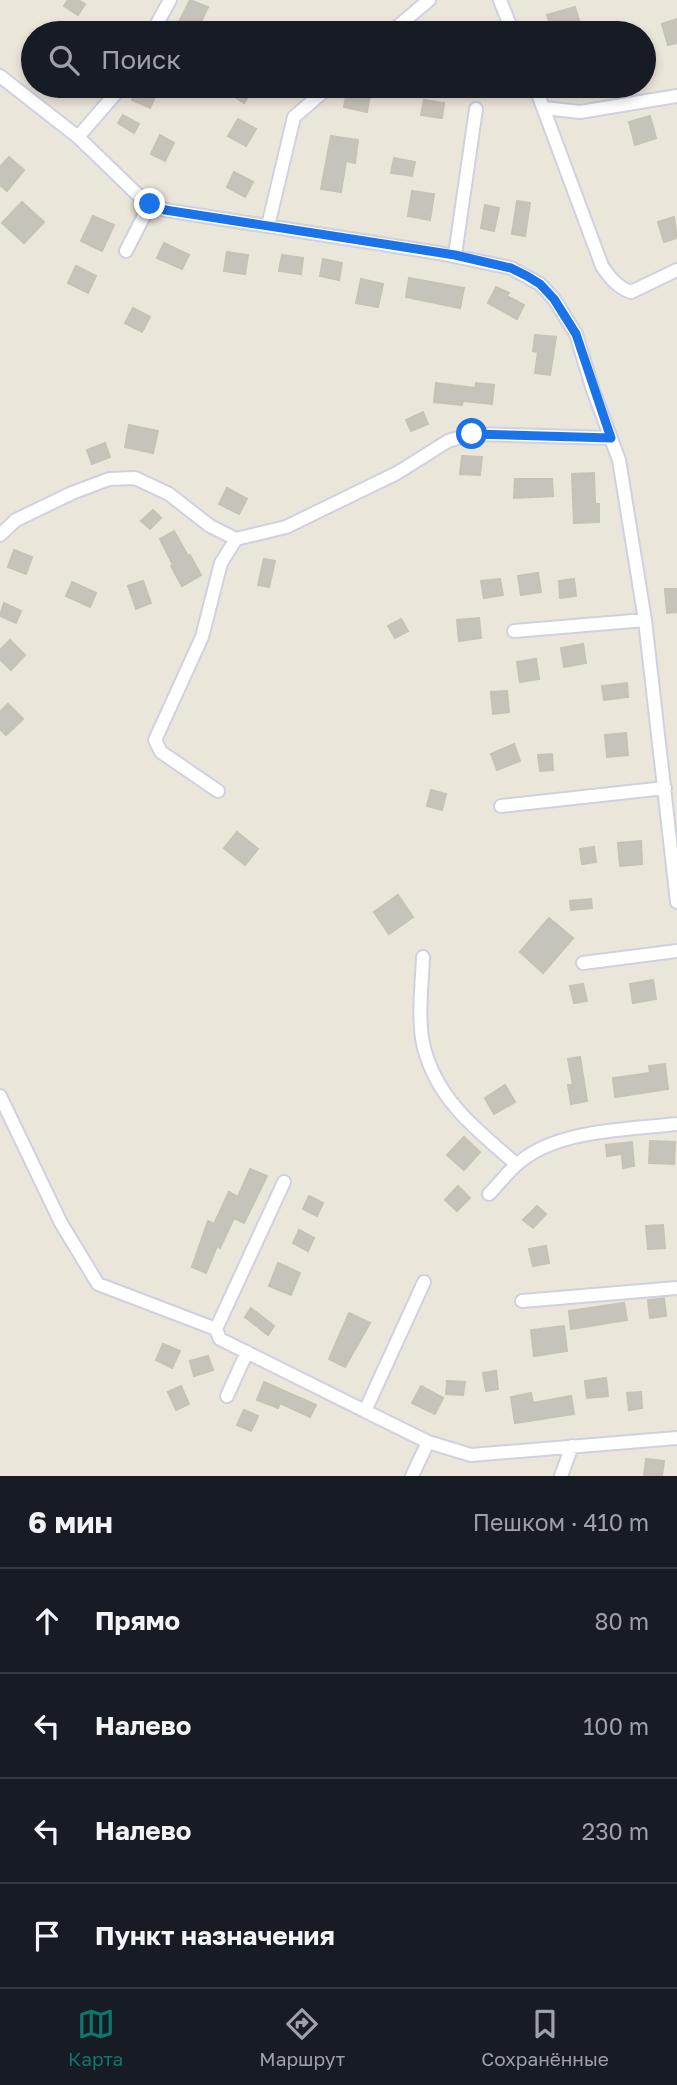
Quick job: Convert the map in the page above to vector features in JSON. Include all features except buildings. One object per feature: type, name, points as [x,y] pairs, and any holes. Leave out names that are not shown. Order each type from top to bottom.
[{"type":"street","points":[[159,21],[170,0]]},
{"type":"street","points":[[399,21],[412,5],[429,0]]},
{"type":"street","points":[[500,0],[508,21]]},
{"type":"street","points":[[0,76],[21,91]]},
{"type":"street","points":[[544,108],[580,112],[677,96]]},
{"type":"street","points":[[31,98],[78,137],[140,197],[165,210],[455,255],[511,268],[540,284],[554,299],[576,334],[618,460],[645,620],[677,902]]},
{"type":"street","points":[[78,137],[112,98]]},
{"type":"street","points":[[268,226],[294,117],[316,98]]},
{"type":"street","points":[[540,98],[602,266],[610,278],[622,289],[631,292],[677,270]]},
{"type":"street","points":[[455,255],[476,109]]},
{"type":"street","points":[[126,251],[150,204]]},
{"type":"street","points":[[0,536],[16,520],[72,493],[109,479],[135,478],[169,494],[210,526],[236,539],[286,527],[397,473],[448,441],[472,434],[611,438]]},
{"type":"street","points":[[218,791],[161,752],[155,740],[202,637],[221,564],[236,539]]},
{"type":"street","points":[[514,631],[645,620]]},
{"type":"street","points":[[501,806],[665,788]]},
{"type":"street","points":[[583,963],[677,951]]},
{"type":"street","points":[[423,957],[421,1018],[424,1048],[444,1096],[516,1164]]},
{"type":"street","points":[[0,1096],[61,1223],[98,1284],[216,1329]]},
{"type":"street","points":[[489,1194],[516,1164],[546,1146],[573,1137],[677,1124]]},
{"type":"street","points":[[284,1182],[216,1329],[220,1339],[428,1442],[471,1455],[677,1438]]},
{"type":"street","points":[[365,1411],[424,1282]]},
{"type":"street","points":[[522,1301],[677,1288]]},
{"type":"street","points":[[227,1396],[247,1352]]},
{"type":"street","points":[[412,1476],[428,1442]]},
{"type":"street","points":[[561,1476],[572,1446]]},
{"type":"route","points":[[150,204],[165,210],[455,255],[511,268],[540,284],[554,299],[576,334],[611,438],[472,434]]}]
